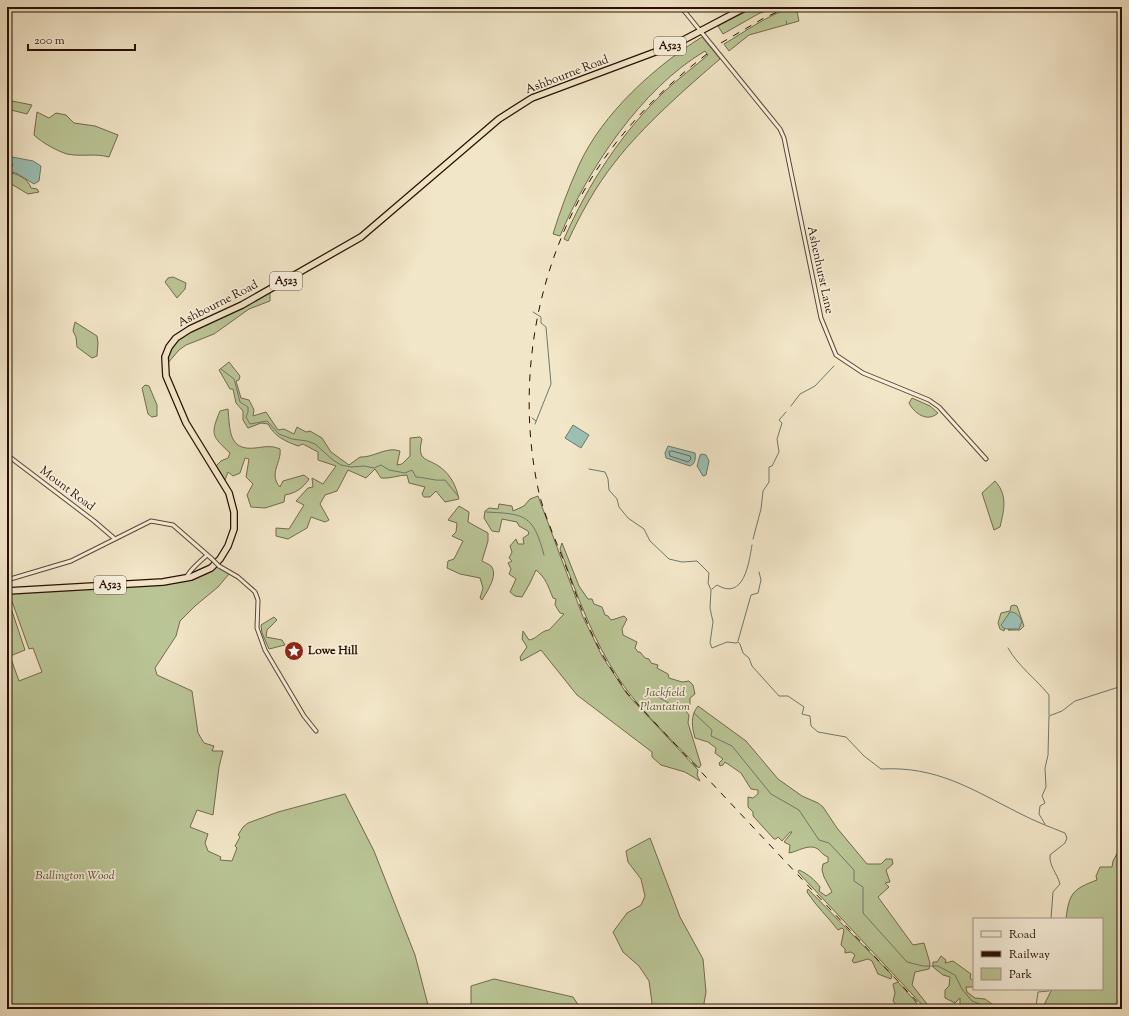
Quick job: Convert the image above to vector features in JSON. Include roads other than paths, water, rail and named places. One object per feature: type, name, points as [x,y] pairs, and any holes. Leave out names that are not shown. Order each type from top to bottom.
[{"type":"highway","name":"Ashbourne Road","points":[[7,591],[163,582],[205,571],[220,558],[232,536],[235,522],[229,493],[186,423],[166,376],[166,357],[169,347],[176,338],[242,305],[361,237],[499,119],[532,98],[660,50],[746,7]]},
{"type":"street","name":"Ashenhurst Lane","points":[[681,7],[699,31],[772,117],[784,138],[820,318],[836,355],[841,360],[863,373],[929,400],[939,407],[986,459]]},
{"type":"street","name":"Mount Road","points":[[7,455],[94,521],[115,539]]},
{"type":"street","points":[[7,580],[71,561],[147,522],[166,523],[176,527],[219,566],[238,577],[255,592],[258,600],[257,628],[265,650],[304,716],[316,731]]},
{"type":"street","points":[[187,576],[207,555]]},
{"type":"water","points":[[7,156],[33,161],[41,166],[39,181],[34,184],[16,173],[7,171],[7,168],[12,167],[13,164],[7,162]]},
{"type":"water","points":[[573,425],[589,435],[581,448],[565,438]]},
{"type":"water","points":[[668,446],[695,453],[694,463],[690,466],[666,458],[665,453]]},
{"type":"water","points":[[700,455],[706,455],[709,461],[706,475],[703,476],[697,466]]},
{"type":"water","points":[[1010,612],[1019,616],[1022,621],[1019,629],[1007,629],[1003,628],[1001,625]]},
{"type":"waterway","points":[[533,312],[541,317],[541,323],[546,327],[551,384],[535,424]]},
{"type":"waterway","points":[[791,406],[800,394],[815,386],[834,366]]},
{"type":"waterway","points":[[221,369],[234,379],[240,402],[248,407],[246,417],[250,424],[267,421],[279,434],[292,439],[307,441],[315,444],[341,465],[374,468],[381,465],[389,470],[405,473],[412,470],[416,477],[445,480],[458,496]]},
{"type":"waterway","points":[[753,539],[761,509],[763,491],[769,482],[769,467],[772,466],[779,452],[777,439],[782,423],[779,420],[786,412]]},
{"type":"waterway","points":[[532,418],[536,421]]},
{"type":"waterway","points":[[589,469],[605,472],[608,479],[609,490],[617,499],[619,507],[628,518],[644,529],[650,541],[669,559],[682,562],[697,561],[709,573],[708,583],[711,590],[710,608],[713,622],[710,643],[712,648],[727,642],[738,642],[743,653],[749,658],[752,666],[779,696],[788,696],[804,707],[802,714],[810,716],[811,726],[818,732],[846,737],[864,756],[881,769],[901,769],[937,775],[969,788],[1030,819],[1065,833],[1067,838],[1065,843],[1050,855],[1052,866],[1060,884],[1053,892],[1051,918]]},
{"type":"waterway","points":[[486,512],[510,514],[526,519],[536,531],[544,555]]},
{"type":"waterway","points":[[712,589],[717,585],[726,589],[733,588],[739,584],[744,578],[747,570],[752,545]]},
{"type":"waterway","points":[[738,641],[751,595],[758,593],[761,580],[759,572]]},
{"type":"waterway","points":[[1008,648],[1022,667],[1049,695],[1049,715]]},
{"type":"waterway","points":[[1045,824],[1039,814],[1040,806],[1045,803],[1042,796],[1046,787],[1045,768],[1048,755],[1049,716],[1062,711],[1075,701],[1122,686]]},
{"type":"waterway","points":[[655,695],[677,708],[689,710]]},
{"type":"waterway","points":[[694,713],[712,730],[711,736],[732,746],[771,794],[799,810],[819,840],[829,843],[854,870],[854,881],[863,887],[863,913],[907,962],[923,966],[938,966],[955,975],[962,989],[972,1001],[992,1009]]},
{"type":"waterway","points":[[1038,1009],[1036,1006],[1038,992],[1049,990]]},
{"type":"railway","points":[[721,43],[764,18],[788,7]]},
{"type":"railway","points":[[707,54],[660,94],[619,139],[592,177],[570,218],[552,262],[540,307],[532,353],[529,400],[531,447],[541,502],[588,625],[604,657],[627,693],[924,1009]]},
{"type":"place","name":"Lowe Hill","points":[[294,651]]},
{"type":"park label","name":"Jackfield Plantation","points":[[665,700]]},
{"type":"park label","name":"Ballington Wood","points":[[75,876]]}]
